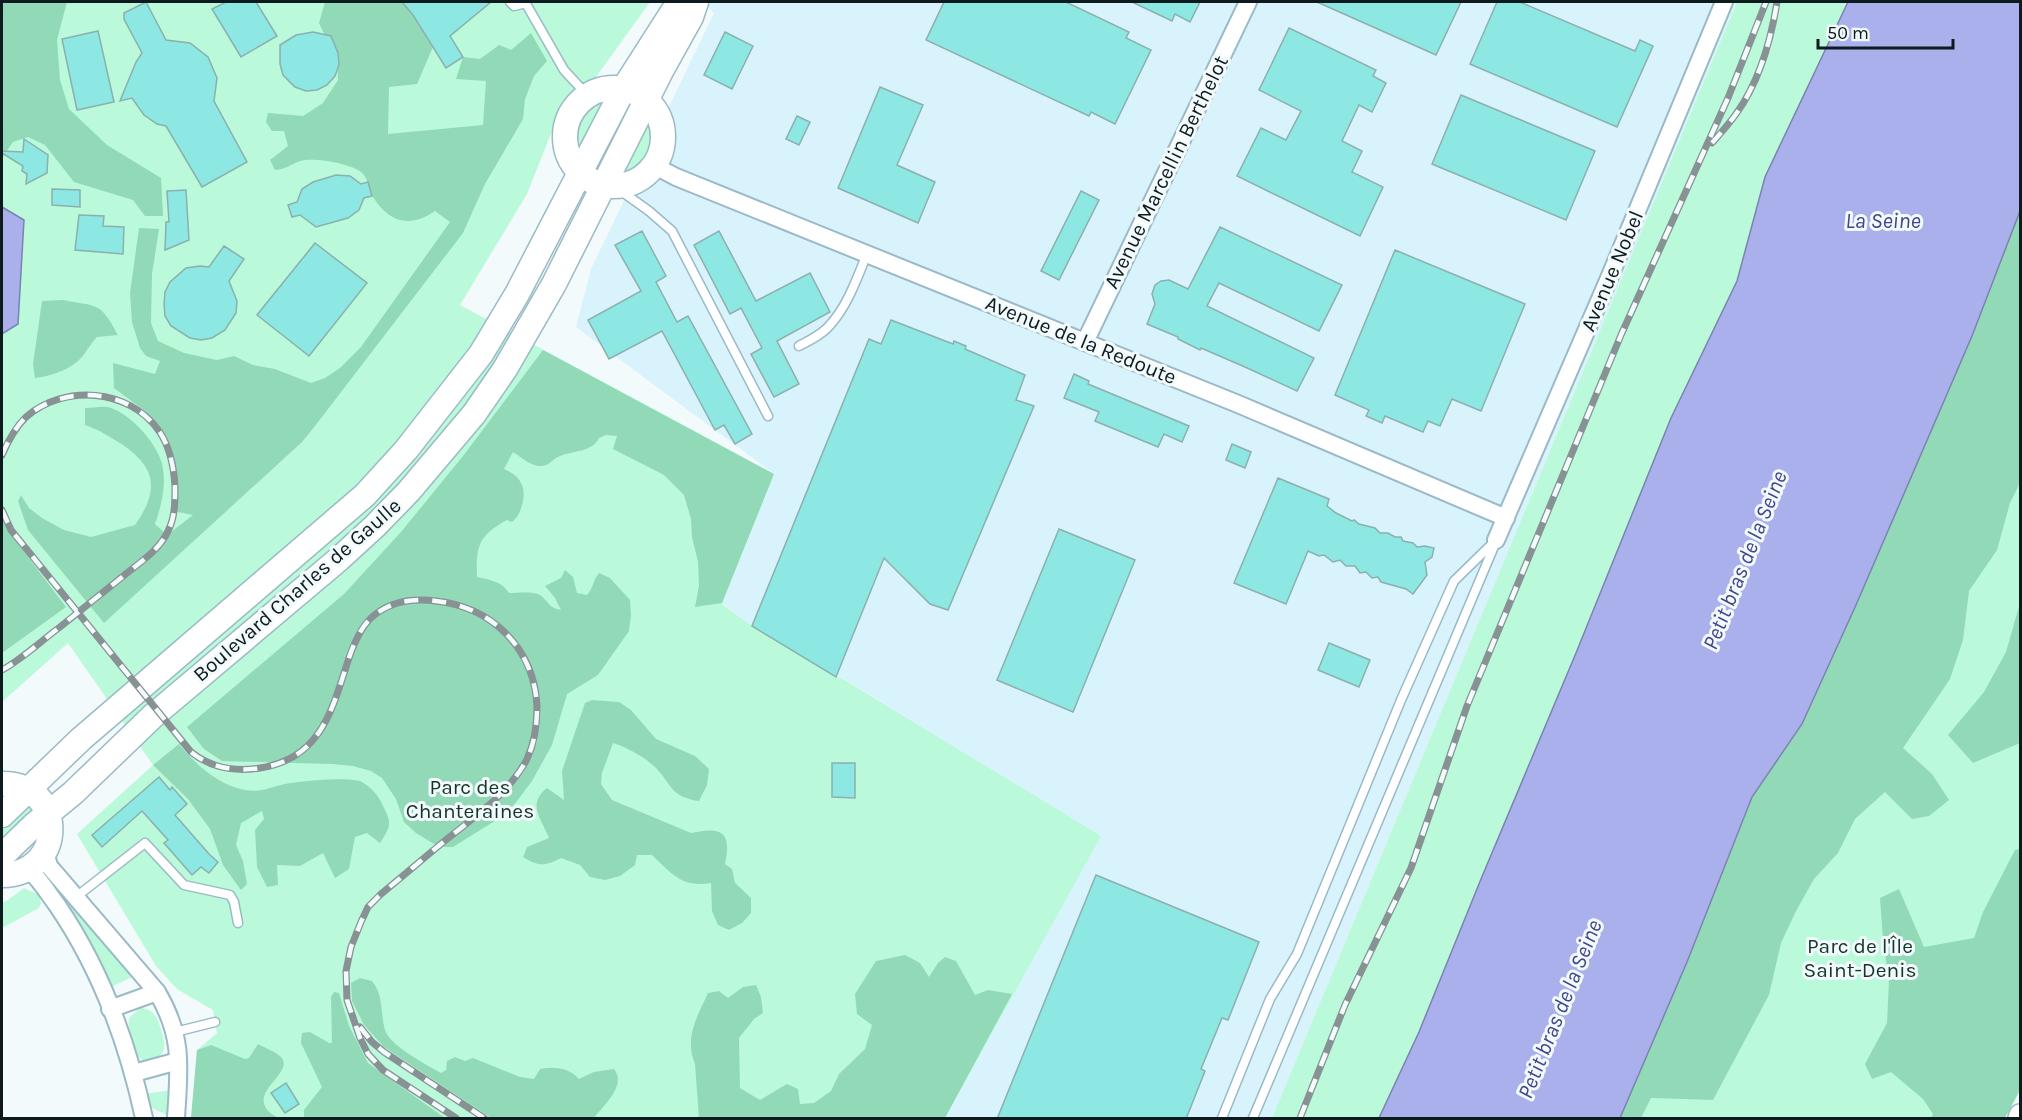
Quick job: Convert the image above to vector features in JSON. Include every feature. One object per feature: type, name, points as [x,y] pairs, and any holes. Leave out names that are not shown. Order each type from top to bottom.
[{"type":"main road","name":"Boulevard Charles de Gaulle","points":[[2,815],[81,739],[365,495],[406,450],[481,354],[517,294],[624,88],[679,2]]},
{"type":"main road","name":"Boulevard Charles de Gaulle","points":[[2,856],[73,793],[154,715],[339,560],[409,491],[474,414],[505,369],[540,311],[609,186],[647,99],[691,17],[696,2]]},
{"type":"main road","points":[[624,88],[647,99],[662,125],[663,141],[655,166],[628,184],[609,186],[590,180],[581,173],[568,156],[564,137],[572,110],[587,95],[599,90],[624,88]]},
{"type":"main road","points":[[2,784],[12,784],[29,790],[44,804],[48,814],[50,833],[45,852],[38,862],[20,873],[2,875]]},
{"type":"street","name":"Avenue Marcellin Berthelot","points":[[1085,342],[1248,2]]},
{"type":"street","name":"Avenue Nobel","points":[[1496,540],[1611,276],[1724,2]]},
{"type":"street","name":"Avenue de la Redoute","points":[[655,166],[676,177],[1238,404],[1506,518]]},
{"type":"street","points":[[45,852],[49,866],[157,992],[168,1011],[175,1032],[178,1061],[176,1119]]},
{"type":"street","points":[[28,869],[44,887],[79,942],[110,1009],[134,1073],[144,1119]]},
{"type":"street","points":[[110,1009],[157,992]]},
{"type":"street","points":[[134,1073],[178,1061]]},
{"type":"lane","points":[[510,2],[514,6],[526,2],[564,70],[587,95]]},
{"type":"lane","points":[[609,186],[649,211],[672,231],[768,416]]},
{"type":"lane","points":[[799,346],[821,334],[831,325],[847,300],[867,254]]},
{"type":"lane","points":[[1222,1119],[1270,999],[1297,954],[1401,700],[1454,582],[1496,540]]},
{"type":"lane","points":[[1253,1119],[1496,540]]},
{"type":"lane","points":[[76,897],[145,843],[184,885],[230,895],[234,902],[238,923]]},
{"type":"lane","points":[[175,1032],[215,1022]]},
{"type":"shaded area","points":[[703,2],[1737,2],[1272,1118],[945,1118],[1100,836],[844,679],[836,677],[752,626],[722,603],[774,474],[576,327],[591,269],[714,13]]},
{"type":"green space","name":"Parc des Chanteraines","points":[[2,2],[650,2],[596,77],[570,93],[560,111],[527,194],[460,305],[774,474],[722,604],[752,626],[1101,836],[945,1118],[191,1118],[197,1050],[217,1033],[213,1010],[177,989],[156,966],[77,834],[153,765],[68,643],[2,702]]},
{"type":"green space","points":[[2,2],[67,2],[57,40],[60,80],[69,109],[107,145],[161,178],[163,216],[145,216],[133,200],[74,182],[45,145],[28,137],[13,142],[2,158]]},
{"type":"green space","points":[[325,2],[402,2],[433,47],[417,84],[389,87],[388,134],[483,125],[486,81],[456,79],[463,57],[480,59],[499,45],[511,50],[531,33],[547,61],[534,76],[525,99],[523,119],[485,184],[463,233],[315,426],[302,442],[104,623],[28,530],[18,501],[21,495],[29,508],[42,518],[64,530],[91,537],[135,525],[143,513],[151,492],[148,472],[135,454],[123,445],[85,425],[85,408],[108,407],[117,410],[135,423],[150,441],[161,460],[164,476],[163,490],[155,524],[167,535],[193,515],[178,512],[172,506],[173,479],[168,453],[158,431],[145,411],[114,388],[113,363],[155,374],[160,361],[146,356],[140,348],[132,322],[130,293],[139,228],[159,229],[152,274],[151,323],[158,341],[184,353],[217,360],[234,356],[253,365],[275,369],[311,383],[325,378],[340,368],[361,347],[450,222],[435,211],[417,220],[401,220],[393,217],[379,206],[362,173],[353,167],[329,161],[306,160],[275,170],[270,160],[288,146],[284,131],[272,131],[266,122],[268,113],[303,116],[323,103],[338,80],[337,61],[319,23]]},
{"type":"green space","points":[[1737,2],[1848,2],[1765,177],[1737,281],[1671,418],[1419,1032],[1379,1118],[1272,1118]]},
{"type":"green space","points":[[602,98],[605,100],[577,150],[575,134],[579,119],[589,107]]},
{"type":"green space","points":[[649,122],[652,138],[648,153],[639,166],[624,173]]},
{"type":"green space","name":"Parc de l'Île Saint-Denis","points":[[2020,211],[2020,1090],[2005,1118],[1620,1118],[1802,724]]},
{"type":"green space","points":[[2020,211],[2020,483],[2010,503],[1997,550],[1969,591],[1963,640],[1950,679],[1903,748],[1932,774],[1949,800],[1929,816],[1912,819],[1885,792],[1855,819],[1838,853],[1814,879],[1796,911],[1781,943],[1769,995],[1713,1100],[1651,1098],[1641,1118],[1620,1118],[1687,962],[1752,797],[1802,724],[1856,605],[1972,336]]},
{"type":"green space","points":[[63,300],[97,307],[107,316],[118,335],[97,337],[81,358],[70,367],[35,378],[33,364],[42,301]]},
{"type":"green space","points":[[543,350],[774,474],[722,603],[695,607],[699,586],[698,562],[692,537],[691,519],[684,495],[664,475],[613,449],[617,436],[606,435],[587,449],[560,456],[542,466],[525,461],[513,452],[504,469],[515,475],[521,483],[524,493],[522,505],[512,522],[507,520],[484,537],[478,550],[477,577],[499,583],[509,593],[540,595],[552,606],[561,610],[545,586],[561,578],[565,570],[573,577],[577,593],[587,595],[599,573],[610,578],[630,600],[631,615],[629,631],[598,675],[567,694],[552,745],[532,781],[506,814],[453,847],[445,847],[434,844],[404,822],[396,799],[382,778],[371,771],[332,764],[222,761],[204,749],[187,727],[344,594],[401,532],[463,456]]},
{"type":"green space","points":[[2,518],[9,532],[66,607],[2,653]]},
{"type":"green space","points":[[2020,603],[2020,743],[1973,763],[1948,735],[1984,692],[2006,652]]},
{"type":"green space","points":[[592,700],[619,702],[631,710],[656,739],[695,756],[709,769],[707,785],[699,801],[689,799],[672,789],[661,773],[645,759],[613,743],[602,773],[601,784],[612,800],[691,833],[710,830],[722,834],[727,845],[725,864],[732,869],[735,883],[751,898],[751,913],[742,923],[729,930],[718,925],[712,911],[711,883],[692,883],[678,878],[652,855],[637,855],[635,865],[620,876],[605,880],[590,877],[580,865],[561,858],[542,864],[523,857],[527,847],[549,838],[538,812],[537,800],[547,788],[564,800],[562,771],[585,703]]},
{"type":"green space","points":[[179,744],[208,773],[226,784],[245,790],[261,790],[292,783],[325,780],[347,779],[362,782],[379,799],[388,817],[388,828],[380,843],[367,833],[355,837],[349,869],[335,878],[323,853],[300,866],[277,865],[278,885],[267,887],[257,867],[255,830],[264,819],[262,811],[241,823],[236,845],[243,861],[247,884],[241,890],[223,865],[210,829],[188,799],[153,765]]},
{"type":"green space","points":[[27,807],[32,808],[30,813],[2,839],[2,830]]},
{"type":"green space","points":[[2020,849],[2020,1090],[2005,1118],[1931,1118],[1933,1114],[1923,1099],[1891,1072],[1872,1079],[1865,1064],[1887,1023],[1889,981],[1880,898],[1899,889],[1924,947],[1974,938],[1983,912],[2015,850]]},
{"type":"green space","points":[[56,884],[138,974],[109,988],[51,887]]},
{"type":"green space","points":[[24,888],[39,895],[41,903],[39,908],[2,928],[2,903]]},
{"type":"green space","points":[[905,955],[920,963],[929,977],[945,957],[956,961],[975,995],[988,990],[1012,994],[945,1118],[699,1118],[691,1036],[708,993],[719,991],[728,998],[743,987],[756,985],[761,997],[763,1013],[754,1019],[739,1038],[740,1088],[760,1100],[787,1084],[798,1089],[800,1104],[814,1103],[831,1091],[839,1074],[865,1049],[872,1025],[857,1014],[855,994],[876,961]]},
{"type":"green space","points":[[360,978],[372,981],[376,986],[383,1024],[388,1036],[410,1054],[441,1073],[446,1070],[447,1061],[455,1057],[465,1061],[473,1058],[520,1077],[534,1079],[540,1069],[546,1068],[566,1070],[579,1079],[594,1072],[614,1069],[618,1082],[613,1095],[594,1118],[491,1118],[384,1047],[364,1025],[352,1001],[351,983]]},
{"type":"green space","points":[[334,992],[339,993],[349,1026],[368,1063],[445,1118],[304,1118],[304,1110],[322,1087],[301,1043],[302,1033],[310,1032],[332,1043],[331,997]]},
{"type":"green space","points":[[140,1008],[149,1010],[155,1016],[164,1039],[162,1053],[152,1061],[144,1060],[137,1055],[130,1030],[129,1018]]},
{"type":"green space","points":[[258,1044],[278,1054],[284,1063],[282,1070],[266,1093],[264,1101],[267,1109],[278,1118],[191,1118],[197,1050],[211,1045],[245,1059],[249,1058]]},
{"type":"green space","points":[[172,1090],[169,1116],[148,1106],[145,1094]]},
{"type":"water","name":"La Seine","points":[[1848,2],[2020,2],[2020,211],[1972,336],[1802,724],[1752,797],[1687,962],[1620,1118],[1379,1118],[1419,1032],[1671,418],[1737,281],[1765,177]]},
{"type":"water","points":[[2,207],[24,220],[18,324],[2,334]]},
{"type":"building","points":[[146,2],[166,40],[190,43],[208,57],[217,78],[214,101],[247,162],[202,187],[166,126],[157,124],[144,115],[132,98],[120,101],[142,53],[124,19],[124,13]]},
{"type":"building","points":[[226,2],[256,2],[277,36],[241,57],[212,9]]},
{"type":"building","points":[[402,2],[491,2],[450,36],[463,57],[446,68],[413,15]]},
{"type":"building","points":[[944,2],[1066,2],[1129,32],[1126,38],[1151,50],[1115,124],[1091,112],[1089,116],[926,40]]},
{"type":"building","points":[[1132,2],[1200,2],[1190,22],[1175,14],[1172,21]]},
{"type":"building","points":[[1317,2],[1461,2],[1436,55]]},
{"type":"building","points":[[1497,2],[1520,2],[1635,51],[1640,40],[1653,46],[1617,127],[1470,64]]},
{"type":"building","points":[[1289,28],[1376,70],[1373,76],[1386,83],[1372,112],[1359,105],[1342,141],[1362,151],[1352,172],[1383,187],[1360,236],[1237,176],[1261,128],[1286,140],[1301,111],[1259,90]]},
{"type":"building","points":[[98,31],[114,102],[77,110],[62,39]]},
{"type":"building","points":[[313,32],[331,36],[338,53],[339,65],[335,76],[327,85],[317,90],[306,91],[295,87],[283,75],[280,64],[280,45],[296,35]]},
{"type":"building","points":[[725,32],[753,46],[732,89],[704,75]]},
{"type":"building","points":[[880,87],[923,105],[897,165],[935,182],[918,223],[838,188]]},
{"type":"building","points":[[1461,95],[1595,151],[1566,220],[1432,164]]},
{"type":"building","points":[[797,116],[810,122],[799,145],[786,139]]},
{"type":"building","points":[[24,139],[48,155],[47,173],[26,184],[27,174],[22,171],[23,166],[2,153],[2,151],[23,152]]},
{"type":"building","points":[[336,175],[350,176],[361,184],[368,182],[372,196],[364,198],[359,210],[348,218],[316,227],[300,215],[292,217],[288,205],[297,202],[302,189],[313,182]]},
{"type":"building","points":[[52,189],[80,190],[80,207],[52,205]]},
{"type":"building","points":[[186,190],[189,240],[165,250],[166,222],[169,222],[167,191]]},
{"type":"building","points":[[1081,191],[1099,200],[1059,280],[1041,271]]},
{"type":"building","points":[[79,215],[104,216],[103,226],[124,227],[123,254],[75,250]]},
{"type":"building","points":[[1220,227],[1342,285],[1319,331],[1219,283],[1207,306],[1314,358],[1297,391],[1201,348],[1200,350],[1178,337],[1147,324],[1155,304],[1152,294],[1155,285],[1169,280],[1188,289]]},
{"type":"building","points":[[642,231],[666,276],[656,282],[677,322],[688,316],[752,434],[735,444],[724,425],[715,430],[662,331],[609,359],[588,320],[641,291],[615,245]]},
{"type":"building","points":[[719,231],[756,301],[810,273],[830,312],[777,341],[799,384],[774,397],[751,354],[762,348],[741,308],[730,314],[694,245]]},
{"type":"building","points":[[315,243],[367,283],[309,356],[257,315]]},
{"type":"building","points":[[224,246],[244,259],[229,281],[237,301],[236,313],[225,330],[212,338],[201,340],[190,338],[171,326],[165,316],[165,292],[170,282],[186,268],[209,267]]},
{"type":"building","points":[[1395,250],[1525,304],[1481,411],[1452,399],[1440,426],[1428,421],[1423,432],[1385,416],[1382,423],[1366,416],[1369,410],[1335,395]]},
{"type":"building","points":[[891,320],[953,344],[954,341],[966,346],[965,349],[1025,375],[1016,400],[1034,406],[948,610],[930,604],[884,558],[836,677],[752,626],[869,339],[881,344]]},
{"type":"building","points":[[1074,374],[1089,381],[1088,384],[1189,426],[1182,442],[1164,434],[1158,447],[1095,421],[1099,412],[1064,398]]},
{"type":"building","points":[[1232,444],[1251,452],[1245,468],[1226,460]]},
{"type":"building","points":[[1278,478],[1329,499],[1327,506],[1352,521],[1375,528],[1380,533],[1401,537],[1403,541],[1413,543],[1417,547],[1434,548],[1432,557],[1425,562],[1427,575],[1413,594],[1406,589],[1381,582],[1378,577],[1372,578],[1366,572],[1360,573],[1355,566],[1346,566],[1340,560],[1333,562],[1324,555],[1319,556],[1308,551],[1286,604],[1234,583]]},
{"type":"building","points":[[1059,529],[1135,560],[1073,712],[997,680]]},
{"type":"building","points":[[1329,643],[1370,660],[1359,687],[1318,670]]},
{"type":"building","points":[[832,763],[855,763],[855,798],[832,797]]},
{"type":"building","points":[[159,777],[170,790],[172,787],[187,804],[175,815],[218,862],[209,873],[201,867],[192,875],[164,843],[168,840],[142,811],[102,847],[92,835]]},
{"type":"building","points":[[1096,875],[1259,942],[1228,1020],[1222,1018],[1201,1069],[1205,1071],[1186,1119],[997,1119]]},
{"type":"building","points":[[286,1083],[299,1104],[285,1113],[271,1093]]},
{"type":"railway","points":[[1300,1118],[1345,1005],[1411,868],[1467,706],[1621,335],[1728,98],[1766,2]]},
{"type":"railway","points":[[1712,143],[1744,102],[1757,75],[1767,46],[1777,2]]},
{"type":"railway","points":[[2,455],[18,426],[41,406],[59,399],[77,396],[114,399],[131,406],[159,431],[171,458],[175,487],[172,521],[165,537],[155,549],[31,650],[2,670]]},
{"type":"railway","points":[[2,510],[11,530],[191,752],[207,762],[224,768],[251,769],[280,763],[296,755],[309,744],[328,717],[360,633],[367,622],[386,607],[419,600],[456,605],[492,622],[518,649],[528,666],[537,706],[535,733],[527,759],[502,793],[368,907],[351,947],[346,971],[347,1000],[368,1054],[383,1070],[456,1118]]},
{"type":"railway","points":[[360,1027],[384,1052],[484,1118]]},
{"type":"water label","name":"Petit bras de la Seine","points":[[1744,560]]},
{"type":"water label","name":"Petit bras de la Seine","points":[[1559,1009]]}]
